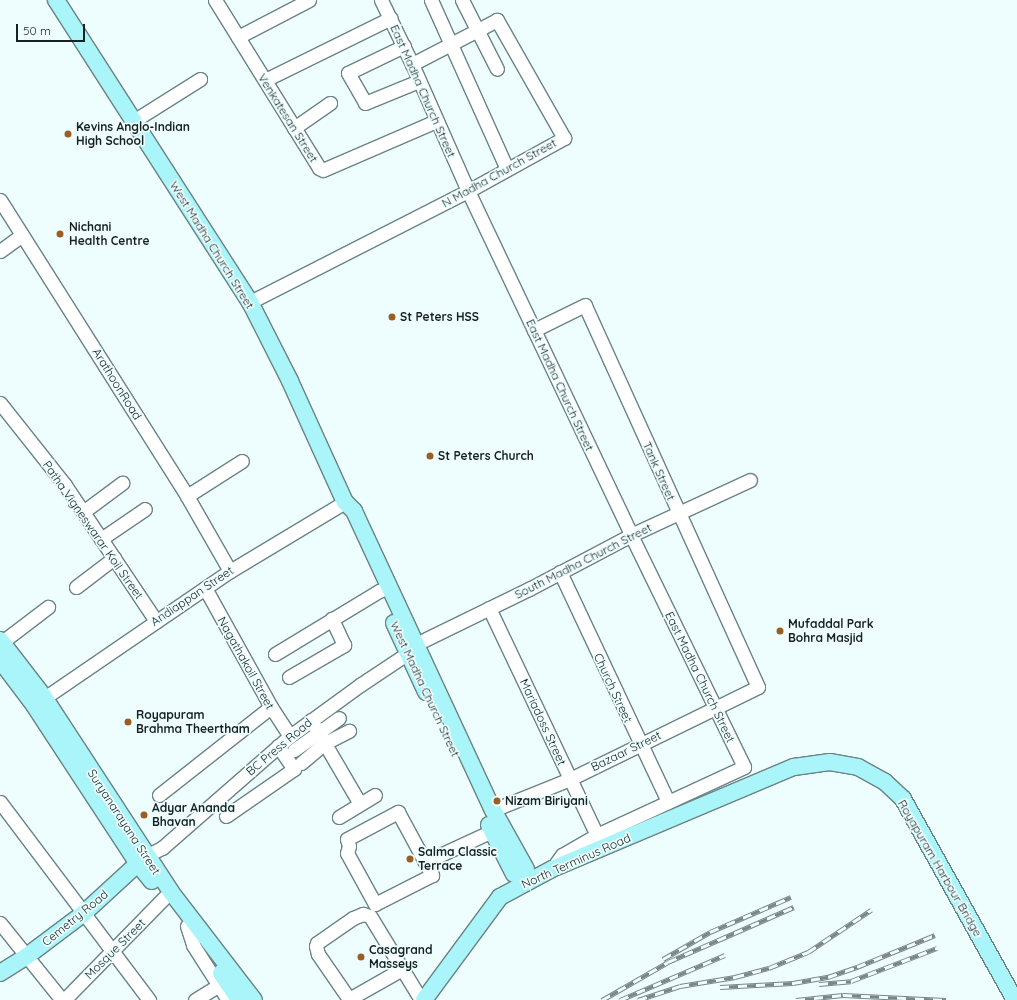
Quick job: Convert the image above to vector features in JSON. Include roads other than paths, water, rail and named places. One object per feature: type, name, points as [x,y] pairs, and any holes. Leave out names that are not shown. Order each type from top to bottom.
[{"type":"main road","name":"West Madha Church Street","points":[[56,0],[135,120],[250,302],[290,381],[345,502],[354,511],[358,533],[412,648],[493,810],[520,871]]},
{"type":"main road","name":"Suryanarayana Street","points":[[1,641],[165,897],[239,1000]]},
{"type":"main road","name":"West Madha Church Street","points":[[412,648],[494,834],[520,871]]},
{"type":"main road","name":"Suryanarayana Street","points":[[0,660],[39,701]]},
{"type":"main road","name":"Royapuram Harbour Bridge","points":[[727,796],[794,767],[830,762],[858,767],[885,782],[903,799],[1015,1000]]},
{"type":"main road","name":"North Terminus Road","points":[[423,1000],[500,896],[552,869],[727,796]]},
{"type":"main road","name":"Suryanarayana Street","points":[[142,860],[171,892],[254,1000]]},
{"type":"main road","name":"Cemetry Road","points":[[0,973],[27,956],[84,912],[142,860]]},
{"type":"main road","points":[[500,896],[520,871],[552,869]]},
{"type":"street","name":"Venkatesan Street","points":[[215,0],[319,168],[323,170],[436,121]]},
{"type":"street","points":[[238,38],[309,0]]},
{"type":"street","name":"East Madha Church Street","points":[[381,0],[404,46],[468,191],[630,535],[744,767],[668,802]]},
{"type":"street","points":[[430,0],[451,43],[507,169]]},
{"type":"street","points":[[462,0],[497,69]]},
{"type":"street","points":[[265,80],[391,18]]},
{"type":"street","name":"N Madha Church Street","points":[[250,302],[468,191],[564,138],[497,20],[412,64]]},
{"type":"street","points":[[404,46],[348,72],[365,103],[419,81]]},
{"type":"street","points":[[135,120],[200,80]]},
{"type":"street","points":[[294,128],[330,103]]},
{"type":"street","name":"ArathoonRoad","points":[[0,200],[186,496],[230,571]]},
{"type":"street","points":[[0,251],[22,235]]},
{"type":"street","name":"Tank Street","points":[[534,330],[585,305],[758,687]]},
{"type":"street","name":"Patha Vigneswarar Koil Street","points":[[0,403],[65,485],[156,621]]},
{"type":"street","points":[[186,496],[242,461]]},
{"type":"street","name":"South Madha Church Street","points":[[412,648],[630,535],[750,480]]},
{"type":"street","points":[[83,512],[122,483]]},
{"type":"street","name":"Andiappan Street","points":[[39,701],[230,571],[345,502]]},
{"type":"street","points":[[101,539],[145,509]]},
{"type":"street","points":[[76,587],[114,558]]},
{"type":"street","name":"Church Street","points":[[560,572],[639,744],[668,802]]},
{"type":"street","name":"Nagathakoil Street","points":[[205,588],[271,708],[290,736]]},
{"type":"street","points":[[275,654],[384,589]]},
{"type":"street","points":[[1,641],[48,607]]},
{"type":"street","name":"Mariadoss Street","points":[[490,608],[597,835]]},
{"type":"street","points":[[289,677],[344,645],[332,619]]},
{"type":"street","name":"BC Press Road","points":[[142,860],[162,848],[290,736],[412,648]]},
{"type":"street","name":"Bazaar Street","points":[[493,810],[570,779],[758,687]]},
{"type":"street","points":[[159,795],[271,708]]},
{"type":"street","points":[[294,750],[339,718]]},
{"type":"street","points":[[311,720],[360,804]]},
{"type":"street","points":[[301,763],[325,743],[349,731]]},
{"type":"street","points":[[226,816],[294,769],[278,746]]},
{"type":"street","points":[[339,817],[375,795]]},
{"type":"street","points":[[0,802],[149,1000]]},
{"type":"street","points":[[552,869],[562,855],[597,835],[668,802]]},
{"type":"street","points":[[398,812],[427,865],[432,875],[375,904],[347,853],[349,846],[347,839],[398,812]]},
{"type":"street","points":[[427,865],[494,834]]},
{"type":"street","name":"Mosque Street","points":[[63,1000],[113,952],[165,897]]},
{"type":"street","points":[[402,969],[349,999],[318,954],[316,946],[317,943],[353,918],[363,914],[370,916],[402,969],[423,1000]]},
{"type":"street","points":[[0,923],[63,1000]]},
{"type":"street","points":[[187,926],[193,945],[228,1000]]},
{"type":"street","points":[[195,1000],[218,985]]},
{"type":"railway","points":[[663,959],[710,932],[791,897]]},
{"type":"railway","points":[[602,1000],[668,962],[794,907]]},
{"type":"railway","points":[[638,1000],[680,986],[735,977],[769,968],[808,952],[871,910]]},
{"type":"railway","points":[[720,987],[793,983],[828,977],[857,967],[935,935]]},
{"type":"railway","points":[[819,984],[851,981],[937,948]]},
{"type":"railway","points":[[620,1000],[725,955]]},
{"type":"railway","points":[[796,1000],[843,995],[946,1000]]},
{"type":"place","name":"Kevins Anglo-Indian High School","points":[[68,134]]},
{"type":"place","name":"Nichani Health Centre","points":[[60,234]]},
{"type":"place","name":"St Peters HSS","points":[[392,317]]},
{"type":"place","name":"St Peters Church","points":[[430,456]]},
{"type":"place","name":"Mufaddal Park Bohra Masjid","points":[[780,631]]},
{"type":"place","name":"Royapuram Brahma Theertham","points":[[128,722]]},
{"type":"place","name":"Nizam Biriyani","points":[[497,801]]},
{"type":"place","name":"Adyar Ananda Bhavan","points":[[144,815]]},
{"type":"place","name":"Salma Classic Terrace","points":[[410,859]]},
{"type":"place","name":"Casagrand Masseys","points":[[361,957]]}]
